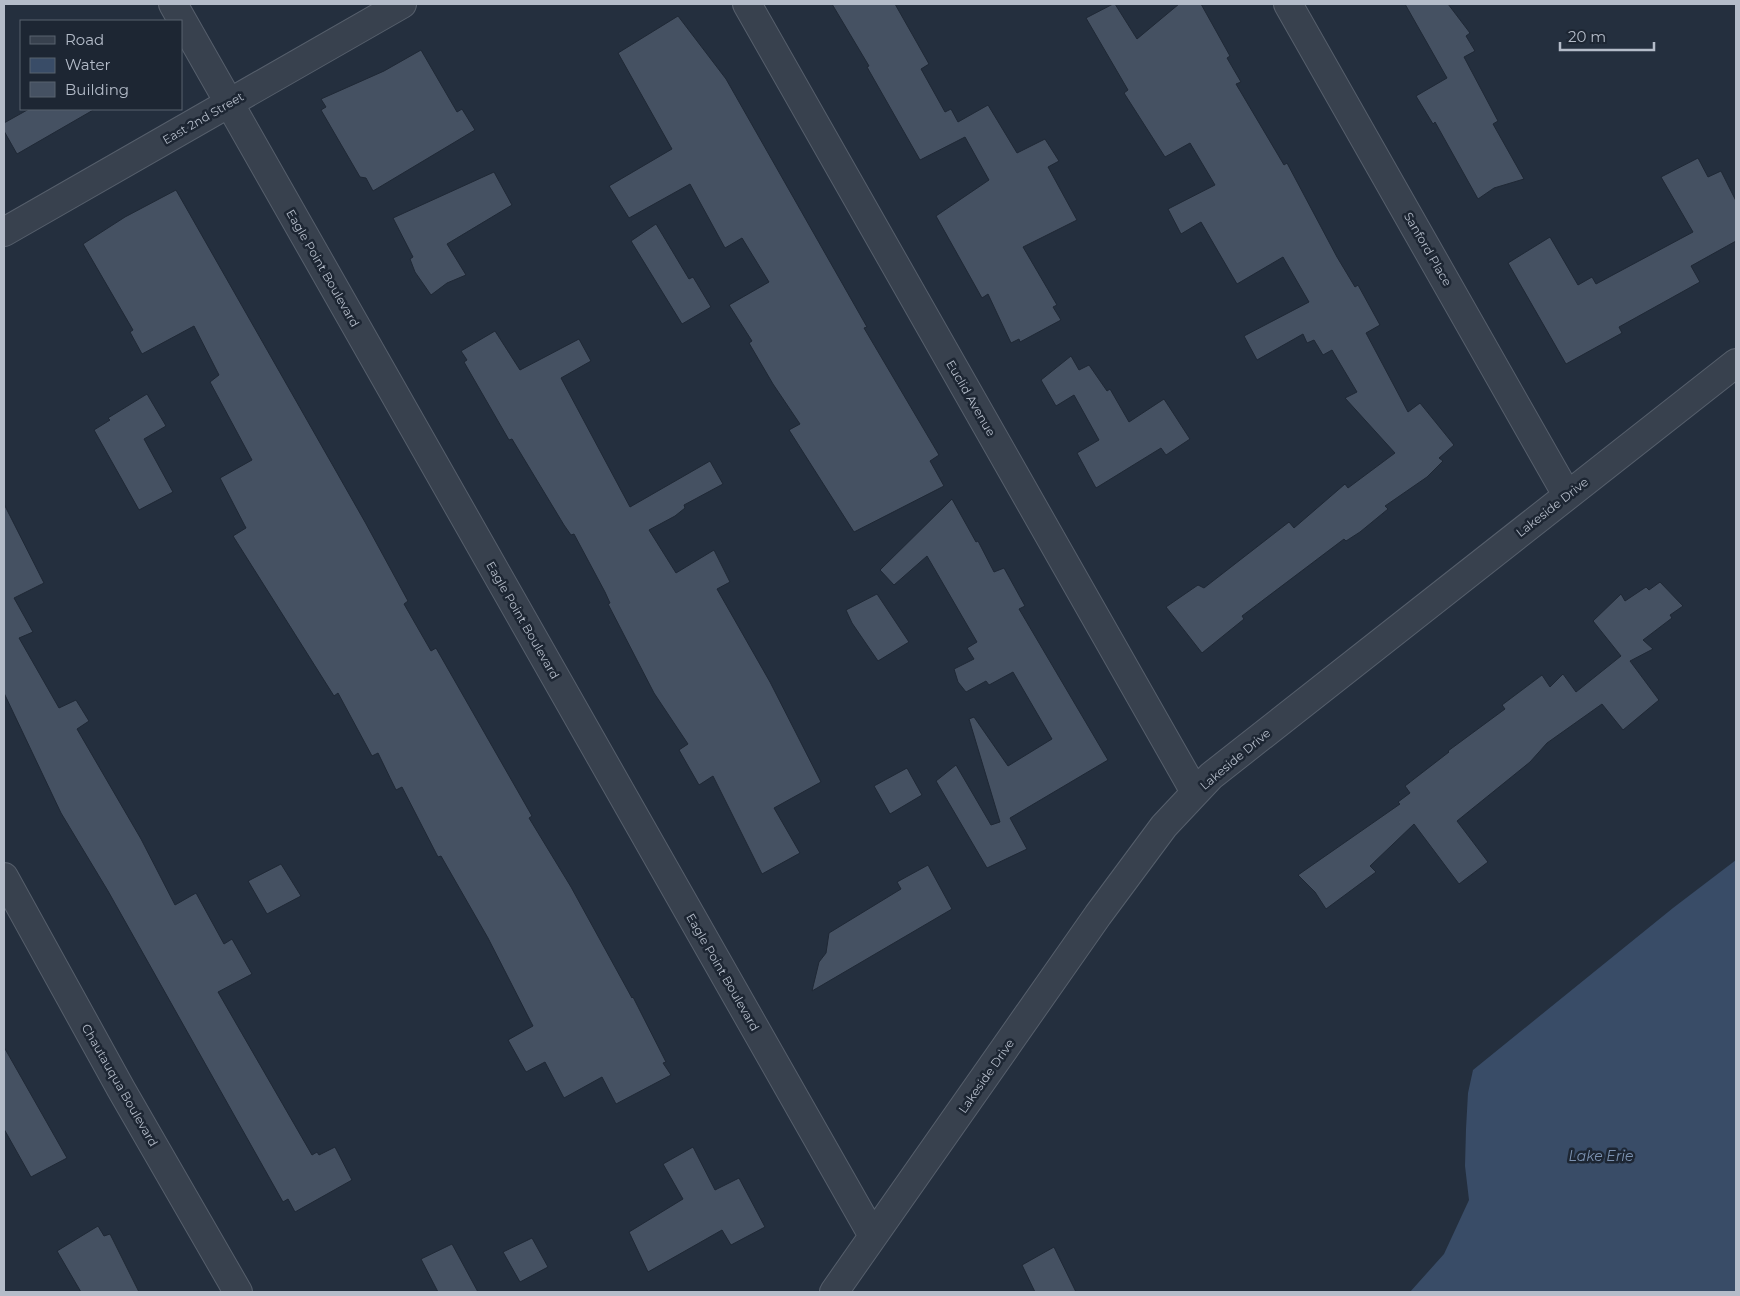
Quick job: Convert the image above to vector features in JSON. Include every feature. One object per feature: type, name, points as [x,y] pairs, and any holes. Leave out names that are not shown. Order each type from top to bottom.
[{"type":"street","name":"Eagle Point Boulevard","points":[[173,4],[182,20]]},
{"type":"street","name":"East 2nd Street","points":[[4,232],[402,4]]},
{"type":"street","name":"Euclid Avenue","points":[[747,4],[1195,792]]},
{"type":"street","name":"Sanford Place","points":[[1288,4],[1567,495]]},
{"type":"street","name":"Eagle Point Boulevard","points":[[182,20],[873,1236]]},
{"type":"street","name":"Lakeside Drive","points":[[834,1292],[1098,915],[1164,826],[1195,792],[1211,776],[1736,363]]},
{"type":"street","name":"Chautauqua Boulevard","points":[[4,877],[116,1081],[238,1292]]},
{"type":"water","name":"Lake Erie","points":[[1736,860],[1736,1292],[1410,1292],[1444,1254],[1469,1200],[1465,1166],[1466,1129],[1468,1093],[1473,1070],[1673,908]]},
{"type":"building","points":[[832,4],[895,4],[929,64],[921,69],[945,112],[951,109],[958,122],[988,105],[1017,153],[1045,139],[1059,161],[1048,167],[1077,220],[1023,247],[1057,305],[1053,307],[1061,320],[1020,342],[1019,339],[1011,343],[988,294],[982,298],[936,216],[989,180],[965,137],[920,160],[867,67],[869,66]]},
{"type":"building","points":[[1115,4],[1137,39],[1179,4],[1201,4],[1230,56],[1227,58],[1241,82],[1236,84],[1284,165],[1287,163],[1337,257],[1355,287],[1358,285],[1380,325],[1366,333],[1408,412],[1420,403],[1454,445],[1439,458],[1443,461],[1427,477],[1385,506],[1388,509],[1360,532],[1346,541],[1344,539],[1242,616],[1244,619],[1202,653],[1166,607],[1198,585],[1204,588],[1289,522],[1294,528],[1345,484],[1348,488],[1395,453],[1345,398],[1357,392],[1332,350],[1323,355],[1314,340],[1307,343],[1303,334],[1257,360],[1244,336],[1309,302],[1283,257],[1237,284],[1201,222],[1181,234],[1168,209],[1215,185],[1190,143],[1165,157],[1124,93],[1128,90],[1086,18]]},
{"type":"building","points":[[1405,4],[1448,4],[1470,33],[1466,36],[1475,51],[1464,57],[1498,121],[1493,124],[1524,179],[1494,188],[1478,199],[1435,122],[1433,124],[1416,96],[1447,78]]},
{"type":"building","points":[[678,16],[726,79],[867,327],[864,328],[939,455],[930,461],[944,486],[854,532],[789,430],[800,424],[773,384],[749,343],[752,341],[729,305],[769,282],[742,238],[725,248],[690,184],[629,218],[609,186],[672,149],[618,53]]},
{"type":"building","points":[[421,50],[457,112],[462,109],[475,130],[373,191],[366,178],[360,177],[321,110],[326,107],[321,99],[384,71]]},
{"type":"building","points":[[27,110],[93,110],[17,154],[4,131],[4,123]]},
{"type":"building","points":[[1698,158],[1708,177],[1721,171],[1736,201],[1736,241],[1691,266],[1700,282],[1619,327],[1622,333],[1566,364],[1508,263],[1550,237],[1578,285],[1592,277],[1596,284],[1693,232],[1661,177]]},
{"type":"building","points":[[494,172],[512,205],[447,244],[466,275],[447,283],[431,295],[415,272],[410,259],[413,257],[393,218]]},
{"type":"building","points":[[176,190],[365,522],[408,601],[404,604],[431,651],[436,648],[532,816],[529,818],[571,887],[633,997],[666,1062],[663,1063],[671,1075],[616,1104],[602,1077],[564,1098],[545,1062],[526,1072],[508,1040],[533,1026],[488,938],[441,856],[438,857],[402,787],[396,790],[378,753],[372,756],[338,693],[334,696],[233,536],[246,528],[220,478],[252,460],[210,382],[219,375],[194,326],[142,354],[130,332],[133,330],[83,244],[125,217]]},
{"type":"building","points":[[656,224],[689,279],[693,277],[711,307],[682,324],[631,241]]},
{"type":"building","points":[[495,331],[520,370],[579,339],[591,361],[561,378],[630,507],[710,461],[723,484],[684,505],[685,508],[675,516],[649,530],[676,573],[714,550],[730,582],[717,589],[770,682],[821,782],[774,808],[800,853],[762,874],[713,776],[699,785],[679,750],[688,744],[654,693],[608,604],[610,603],[605,592],[574,534],[571,535],[564,525],[512,439],[509,440],[464,362],[467,360],[461,351]]},
{"type":"building","points":[[1071,356],[1079,370],[1089,365],[1107,391],[1110,389],[1129,422],[1164,399],[1190,439],[1166,455],[1161,448],[1096,488],[1077,453],[1099,440],[1074,395],[1056,406],[1041,380]]},
{"type":"building","points":[[147,394],[166,426],[144,439],[173,492],[139,510],[94,430],[110,420],[108,418]]},
{"type":"building","points":[[952,499],[976,542],[978,541],[994,572],[1004,568],[1025,606],[1019,609],[1108,760],[1010,818],[1027,849],[987,868],[936,781],[956,765],[991,825],[1000,822],[969,719],[974,717],[1008,766],[1052,739],[1013,672],[989,685],[986,681],[966,692],[958,682],[954,669],[974,659],[967,648],[977,642],[927,556],[894,585],[880,570]]},
{"type":"building","points":[[4,504],[44,583],[14,598],[33,632],[19,638],[59,708],[76,700],[89,721],[77,729],[141,839],[175,905],[196,893],[224,944],[232,939],[252,974],[218,992],[312,1155],[317,1152],[319,1155],[335,1147],[352,1180],[295,1212],[288,1199],[283,1202],[108,891],[61,813],[4,693]]},
{"type":"building","points":[[1660,582],[1683,606],[1670,615],[1672,618],[1643,640],[1653,649],[1630,661],[1659,700],[1623,730],[1602,704],[1547,743],[1530,762],[1457,821],[1488,862],[1459,884],[1414,824],[1370,866],[1376,872],[1326,909],[1315,892],[1298,875],[1400,804],[1398,802],[1410,793],[1405,786],[1505,709],[1502,705],[1542,675],[1550,687],[1563,674],[1576,692],[1621,656],[1593,621],[1621,594],[1625,601],[1646,587],[1649,590]]},
{"type":"building","points":[[877,594],[909,642],[878,661],[852,623],[846,610]]},
{"type":"building","points":[[907,768],[922,795],[890,814],[874,786]]},
{"type":"building","points":[[281,864],[301,896],[267,914],[248,881]]},
{"type":"building","points":[[928,865],[952,909],[812,991],[819,962],[826,953],[829,933],[901,889],[897,882]]},
{"type":"building","points":[[4,1047],[67,1158],[31,1177],[4,1129]]},
{"type":"building","points":[[693,1147],[715,1190],[739,1178],[765,1227],[731,1245],[722,1230],[648,1272],[629,1232],[683,1199],[663,1164]]},
{"type":"building","points":[[98,1226],[104,1236],[110,1234],[139,1292],[81,1292],[57,1251]]},
{"type":"building","points":[[532,1238],[548,1267],[520,1282],[503,1252]]},
{"type":"building","points":[[452,1244],[478,1292],[438,1292],[421,1259]]},
{"type":"building","points":[[1054,1247],[1076,1292],[1035,1292],[1022,1265]]}]
